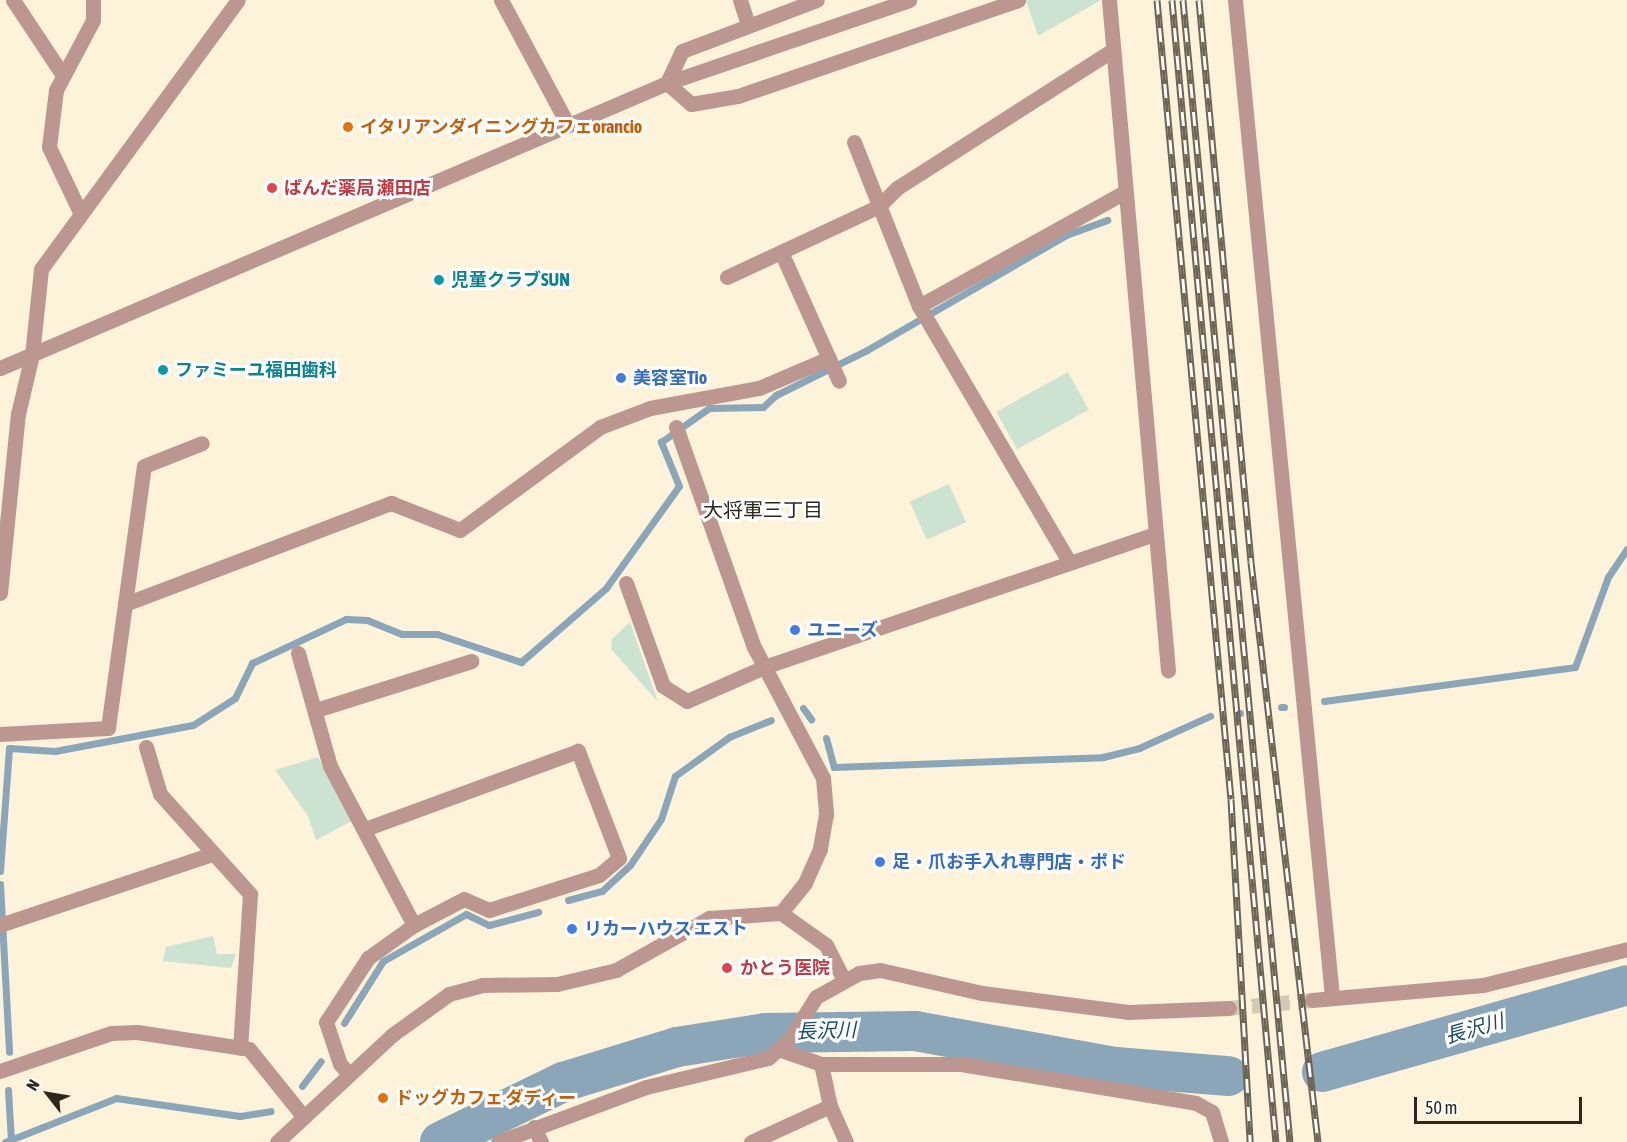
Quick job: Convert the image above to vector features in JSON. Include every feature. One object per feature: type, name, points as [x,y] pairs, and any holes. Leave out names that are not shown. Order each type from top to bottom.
[{"type":"street","points":[[13,0],[62,74]]},
{"type":"street","points":[[80,212],[49,147],[62,74],[93,20],[93,0]]},
{"type":"street","points":[[0,593],[18,414],[32,355],[41,269],[80,212],[238,0]]},
{"type":"street","points":[[501,0],[568,125]]},
{"type":"street","points":[[740,0],[748,24]]},
{"type":"street","points":[[667,83],[682,51],[748,24],[817,0]]},
{"type":"street","points":[[0,368],[667,83],[909,0]]},
{"type":"street","points":[[667,83],[691,104],[738,96],[1018,0]]},
{"type":"street","points":[[1109,0],[1154,534],[1168,670]]},
{"type":"street","points":[[1235,0],[1284,485],[1332,998]]},
{"type":"street","points":[[727,277],[879,206],[897,188],[1113,50]]},
{"type":"street","points":[[854,142],[920,307],[1068,560]]},
{"type":"street","points":[[920,307],[1125,192]]},
{"type":"street","points":[[781,252],[839,381]]},
{"type":"street","points":[[125,604],[391,503],[460,530],[600,427],[650,408],[759,388],[829,359]]},
{"type":"street","points":[[676,427],[764,667],[817,758],[826,796],[824,832],[814,867],[782,913]]},
{"type":"street","points":[[0,734],[108,728],[144,466],[202,443]]},
{"type":"street","points":[[626,583],[663,686],[687,701],[764,667],[1068,560],[1154,534]]},
{"type":"street","points":[[298,653],[330,766],[368,828],[414,925]]},
{"type":"street","points":[[316,710],[471,661]]},
{"type":"street","points":[[146,747],[160,794],[250,894],[240,1048]]},
{"type":"street","points":[[349,1074],[340,1064],[326,1022],[368,958],[414,925],[464,899],[489,909],[598,875],[619,858],[578,751],[368,828]]},
{"type":"street","points":[[3,924],[212,854]]},
{"type":"street","points":[[277,1142],[349,1074],[449,994],[482,985],[579,980],[624,966],[709,918],[782,913],[826,945],[843,978]]},
{"type":"street","points":[[1312,1000],[1483,985],[1627,949]]},
{"type":"street","points":[[498,1142],[646,1087],[753,1064],[780,1050],[809,1008],[843,978],[880,970],[982,993],[1128,1012],[1229,1008]]},
{"type":"street","points":[[0,1071],[111,1033],[249,1049],[303,1116]]},
{"type":"street","points":[[780,1050],[821,1064],[961,1064],[1196,1102],[1212,1112],[1221,1142]]},
{"type":"street","points":[[821,1064],[830,1106],[846,1142]]},
{"type":"street","points":[[751,1142],[830,1106]]},
{"type":"street","points":[[534,1127],[541,1142]]},
{"type":"green space","points":[[1026,0],[1101,0],[1038,36]]},
{"type":"green space","points":[[1068,372],[1089,410],[1017,449],[996,412]]},
{"type":"green space","points":[[949,484],[966,522],[927,540],[910,501]]},
{"type":"green space","points":[[630,622],[658,702],[611,649],[612,639]]},
{"type":"green space","points":[[318,757],[352,821],[316,840],[308,816],[275,770]]},
{"type":"green space","points":[[213,936],[217,954],[236,954],[231,968],[163,961],[166,947]]},
{"type":"waterway","points":[[0,871],[9,748],[55,751],[193,725],[235,698],[252,663],[346,619],[367,620],[402,634],[437,634],[521,662],[606,588],[679,486],[661,442],[709,408],[763,407],[776,395],[867,350],[1066,235],[1107,220]]},
{"type":"waterway","points":[[1324,701],[1575,667],[1608,577],[1627,549]]},
{"type":"waterway","points":[[803,708],[811,719]]},
{"type":"waterway","points":[[826,738],[834,767],[1103,757],[1139,748],[1210,716]]},
{"type":"waterway","points":[[568,900],[602,891],[630,865],[661,819],[675,776],[729,737],[771,720]]},
{"type":"waterway","points":[[0,884],[9,1052]]},
{"type":"waterway","points":[[344,1023],[383,961],[466,914],[489,925],[538,912]]},
{"type":"waterway","name":"長沢川","points":[[1322,1072],[1627,985]]},
{"type":"waterway","name":"長沢川","points":[[440,1142],[563,1082],[677,1047],[766,1033],[915,1031],[1116,1067],[1229,1076]]},
{"type":"waterway","points":[[302,1086],[321,1061]]},
{"type":"waterway","points":[[8,1090],[11,1140]]},
{"type":"waterway","points":[[5,1142],[116,1098],[240,1116],[271,1111]]},
{"type":"tunnel","points":[[1229,1008],[1312,1000]]},
{"type":"railway","points":[[1157,0],[1231,799],[1250,1142]]},
{"type":"railway","points":[[1172,0],[1276,1142]]},
{"type":"railway","points":[[1183,0],[1290,1142]]},
{"type":"railway","points":[[1199,0],[1251,562],[1318,1142]]},
{"type":"place","name":"イタリアンダイニングカフェorancio","points":[[348,127]]},
{"type":"place","name":"ぱんだ薬局 瀬田店","points":[[272,188]]},
{"type":"place","name":"児童クラブSUN","points":[[439,280]]},
{"type":"place","name":"ファミーユ福田歯科","points":[[163,370]]},
{"type":"place","name":"美容室Tio","points":[[621,378]]},
{"type":"place","name":"ユニーズ","points":[[795,630]]},
{"type":"place","name":"足・爪お手入れ専門店・ポド","points":[[880,862]]},
{"type":"place","name":"リカーハウス エスト","points":[[572,929]]},
{"type":"place","name":"かとう医院","points":[[727,968]]},
{"type":"place","name":"ドッグカフェ ダディー","points":[[383,1098]]},
{"type":"district","name":"大将軍三丁目","points":[[763,509]]}]
